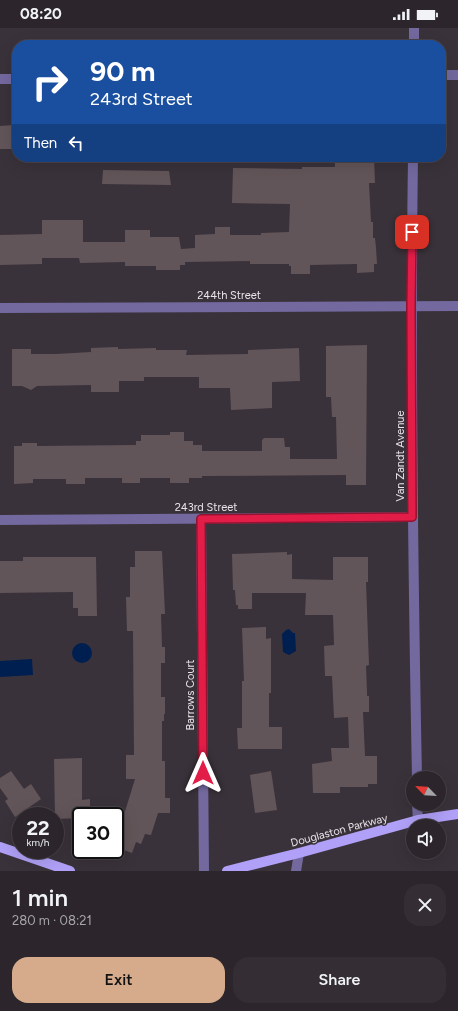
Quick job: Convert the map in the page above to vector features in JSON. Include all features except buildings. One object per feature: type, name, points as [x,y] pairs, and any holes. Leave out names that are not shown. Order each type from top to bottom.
[{"type":"main road","name":"Douglaston Parkway","points":[[425,819],[458,814]]},
{"type":"main road","name":"Douglaston Parkway","points":[[226,871],[299,853],[406,823]]},
{"type":"main road","points":[[0,847],[70,871]]},
{"type":"street","points":[[414,28],[414,40]]},
{"type":"street","points":[[446,75],[458,75]]},
{"type":"street","points":[[0,79],[12,78]]},
{"type":"street","name":"Van Zandt Avenue","points":[[413,162],[411,306],[412,517],[417,771]]},
{"type":"street","name":"244th Street","points":[[0,308],[458,306]]},
{"type":"street","name":"243rd Street","points":[[0,520],[412,517]]},
{"type":"street","name":"Barrows Court","points":[[201,519],[204,871]]},
{"type":"street","points":[[296,871],[299,853]]},
{"type":"water","points":[[289,629],[295,633],[296,651],[289,655],[283,652],[282,634]]},
{"type":"water","points":[[82,643],[89,646],[92,653],[89,660],[82,663],[75,660],[72,653],[75,646]]},
{"type":"water","points":[[32,659],[33,675],[0,677],[0,661]]},
{"type":"route","points":[[203,773],[201,519],[412,517],[412,232]]}]
